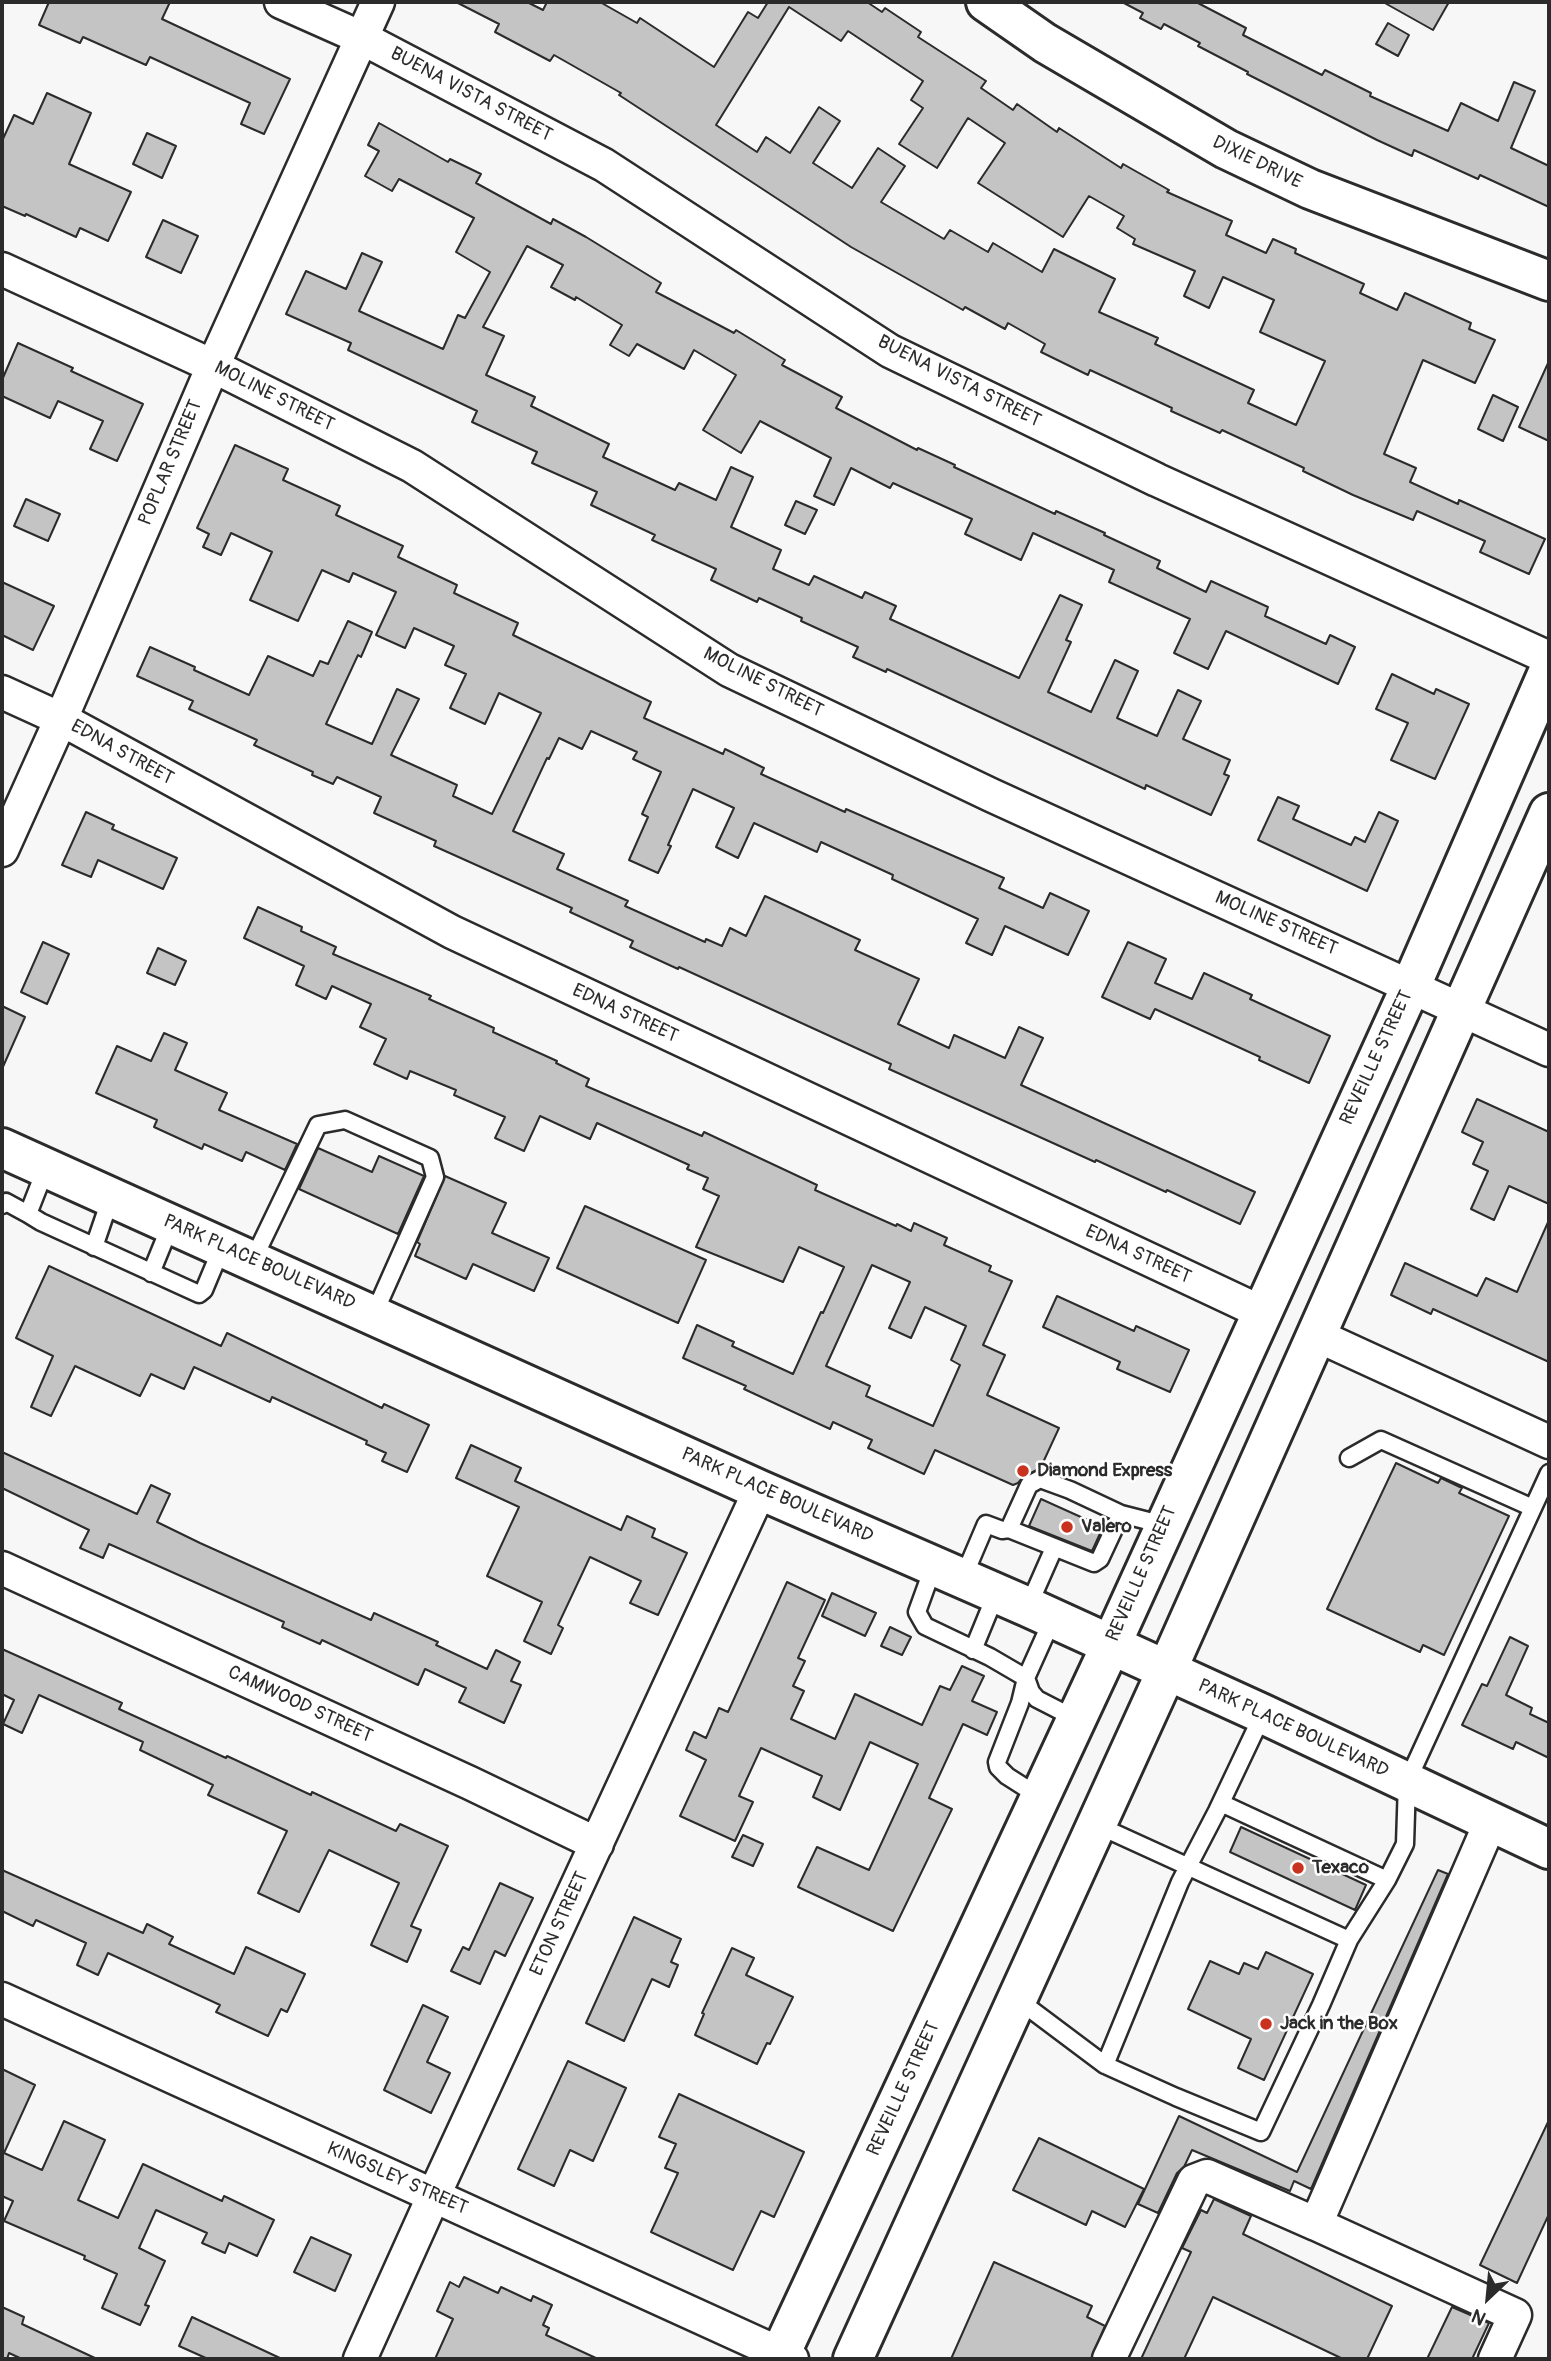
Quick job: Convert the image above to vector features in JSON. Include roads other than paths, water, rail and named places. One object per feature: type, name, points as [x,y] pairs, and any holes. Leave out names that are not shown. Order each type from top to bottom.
[{"type":"main road","name":"DIXIE DRIVE","points":[[986,2],[1045,43],[1226,149],[1310,189],[1549,281]]},
{"type":"main road","name":"REVEILLE STREET","points":[[783,2357],[1411,986],[1549,670]]},
{"type":"main road","points":[[852,2359],[1167,1670],[1549,813]]},
{"type":"main road","name":"PARK PLACE BOULEVARD","points":[[2,1148],[760,1490],[995,1592],[1263,1714],[1549,1849]]},
{"type":"street","name":"BUENA VISTA STREET","points":[[281,2],[362,38],[604,165],[890,351],[1157,480],[1549,658]]},
{"type":"street","name":"POPLAR STREET","points":[[2,850],[213,366],[378,2]]},
{"type":"street","name":"MOLINE STREET","points":[[2,269],[213,366],[412,467],[729,670],[991,795],[1549,1050]]},
{"type":"street","name":"EDNA STREET","points":[[2,692],[61,719],[452,932],[1261,1312]]},
{"type":"street","points":[[1317,1335],[1549,1442]]},
{"type":"street","name":"ETON STREET","points":[[360,2359],[760,1490]]},
{"type":"street","name":"CAMWOOD STREET","points":[[2,1568],[597,1844]]},
{"type":"street","points":[[1316,2224],[1491,1821]]},
{"type":"street","name":"KINGSLEY STREET","points":[[2,1999],[783,2357]]},
{"type":"street","points":[[1109,2359],[1194,2181],[1208,2176],[1515,2315],[1495,2359]]},
{"type":"lane","points":[[2,1205],[6,1202],[41,1222],[199,1294],[237,1254],[317,1125],[345,1120],[430,1158],[435,1177],[374,1314]]},
{"type":"lane","points":[[29,1214],[46,1168]]},
{"type":"lane","points":[[94,1247],[111,1197]]},
{"type":"lane","points":[[151,1273],[171,1224]]},
{"type":"lane","points":[[1349,1458],[1381,1440],[1533,1508]]},
{"type":"lane","points":[[1017,1999],[1105,2065],[1261,2132],[1349,1940],[1387,1880],[1405,1844],[1407,1782],[1549,1473]]},
{"type":"lane","points":[[1009,1529],[1029,1485],[1040,1479],[1121,1514],[1164,1525]]},
{"type":"lane","points":[[1076,1719],[1037,1699],[1031,1692],[995,1592],[986,1524],[1002,1530],[1009,1529],[1094,1563],[1100,1559],[1121,1514]]},
{"type":"lane","points":[[1026,1678],[925,1626],[917,1612],[995,1592],[1054,1548]]},
{"type":"lane","points":[[973,1650],[995,1592]]},
{"type":"lane","points":[[1026,1678],[1020,1703],[997,1762],[1007,1776],[1040,1797]]},
{"type":"lane","points":[[1105,2065],[1188,1867],[1263,1714]]},
{"type":"lane","points":[[1221,1803],[1387,1880]]},
{"type":"lane","points":[[1096,1825],[1349,1940]]},
{"type":"place","name":"Diamond Express","points":[[1023,1471]]},
{"type":"place","name":"Valero","points":[[1067,1527]]},
{"type":"place","name":"Texaco","points":[[1298,1868]]},
{"type":"place","name":"Jack in the Box","points":[[1266,2024]]}]
